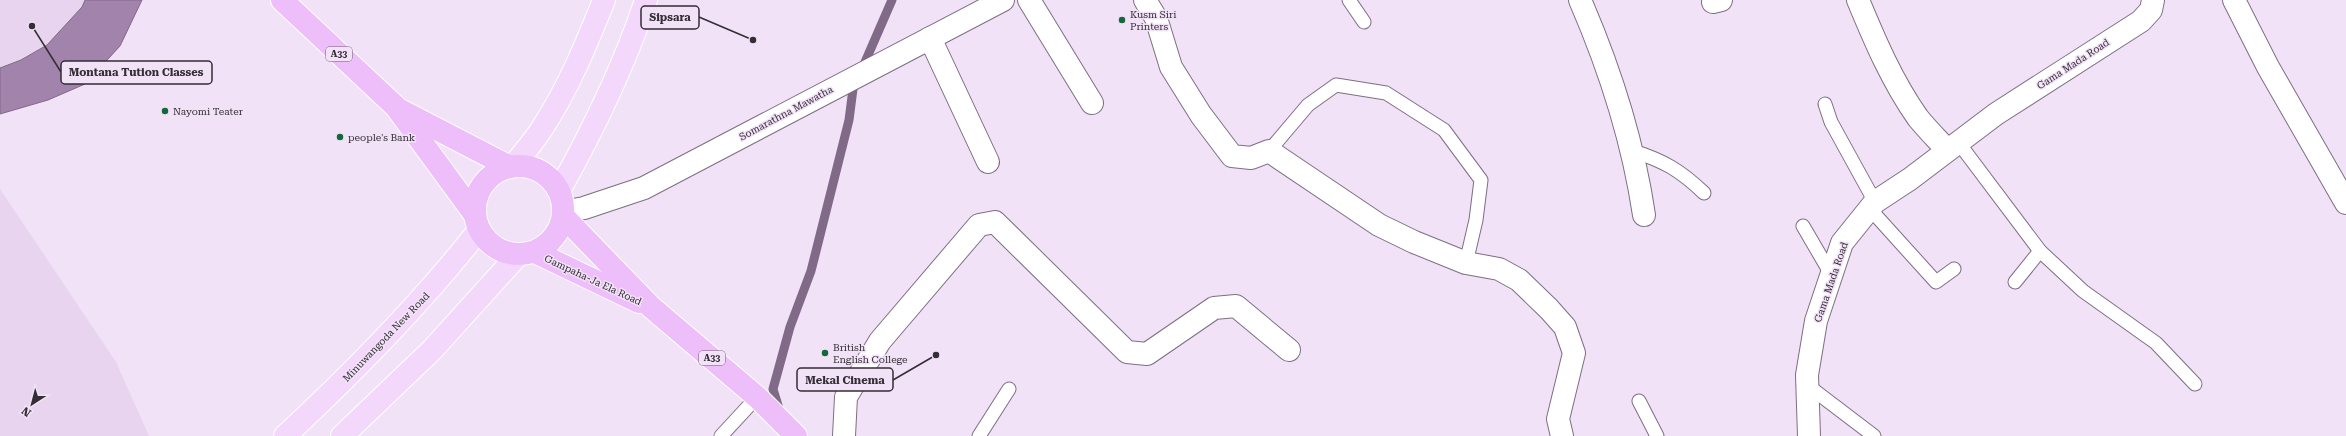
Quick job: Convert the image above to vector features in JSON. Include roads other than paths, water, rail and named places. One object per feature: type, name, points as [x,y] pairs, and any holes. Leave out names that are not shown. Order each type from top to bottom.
[{"type":"highway","name":"A33","points":[[282,0],[396,107],[477,223]]},
{"type":"highway","name":"A33","points":[[396,107],[511,166]]},
{"type":"highway","points":[[511,166],[525,166],[540,171],[553,181],[562,206],[554,238],[546,246],[526,253],[499,250],[486,240],[477,223],[475,204],[482,186],[495,172],[511,166]]},
{"type":"highway","name":"Gampaha-Ja Ela Road","points":[[562,206],[651,307],[764,404],[796,436]]},
{"type":"highway","name":"Gampaha-Ja Ela Road","points":[[526,253],[651,307]]},
{"type":"main road","points":[[511,166],[541,130],[560,98],[580,60],[604,0]]},
{"type":"main road","points":[[562,206],[637,28],[646,0]]},
{"type":"main road","name":"Minuwangoda New Road","points":[[285,436],[378,348],[425,297],[477,223]]},
{"type":"main road","points":[[342,436],[432,350],[526,253]]},
{"type":"street","name":"Somarathna Mawatha","points":[[562,206],[584,208],[644,188],[1003,0]]},
{"type":"street","points":[[1029,0],[1092,103]]},
{"type":"street","points":[[1145,0],[1156,18],[1171,67],[1201,116],[1232,156],[1251,158],[1269,151],[1379,224],[1432,250],[1466,263],[1499,269],[1519,280],[1549,309],[1565,327],[1574,353],[1558,419],[1562,436]]},
{"type":"street","points":[[1580,0],[1595,34],[1633,151],[1644,215]]},
{"type":"street","points":[[1858,0],[1878,50],[1919,118],[1952,146]]},
{"type":"street","name":"Gama Mada Road","points":[[1809,436],[1807,376],[1816,321],[1842,243],[1873,205],[1996,114],[2141,21],[2151,10],[2153,0]]},
{"type":"street","points":[[2234,0],[2268,67],[2346,203]]},
{"type":"street","points":[[930,38],[988,162]]},
{"type":"street","points":[[844,436],[846,397],[880,341],[979,225],[995,222],[1127,352],[1147,354],[1214,308],[1236,306],[1289,350]]},
{"type":"lane","points":[[1349,0],[1364,22]]},
{"type":"lane","points":[[1269,151],[1308,105],[1336,85],[1386,94],[1444,130],[1481,180],[1476,220],[1466,263]]},
{"type":"lane","points":[[1825,104],[1831,122],[1873,205],[1936,282],[1954,269]]},
{"type":"lane","points":[[1952,146],[2040,251],[2083,291],[2156,343],[2195,384]]},
{"type":"lane","points":[[1633,151],[1658,160],[1686,175],[1704,193]]},
{"type":"lane","points":[[1803,226],[1832,274]]},
{"type":"lane","points":[[2015,282],[2040,251]]},
{"type":"lane","points":[[1807,385],[1874,436]]},
{"type":"lane","points":[[979,436],[1009,389]]},
{"type":"lane","points":[[1639,401],[1658,436]]},
{"type":"lane","points":[[721,436],[764,404]]},
{"type":"waterway","points":[[862,69],[892,0]]},
{"type":"waterway","points":[[780,412],[773,389],[790,327],[811,271],[849,120],[853,89],[857,81]]},
{"type":"place","name":"Kusm Siri Printers","points":[[1122,20]]},
{"type":"place","name":"Montana Tution Classes","points":[[32,26]]},
{"type":"place","name":"Sipsara","points":[[753,40]]},
{"type":"place","name":"Nayomi Teater","points":[[165,111]]},
{"type":"place","name":"people's Bank","points":[[340,137]]},
{"type":"place","name":"British English College","points":[[825,353]]},
{"type":"place","name":"Mekal Cinema","points":[[936,355]]}]
